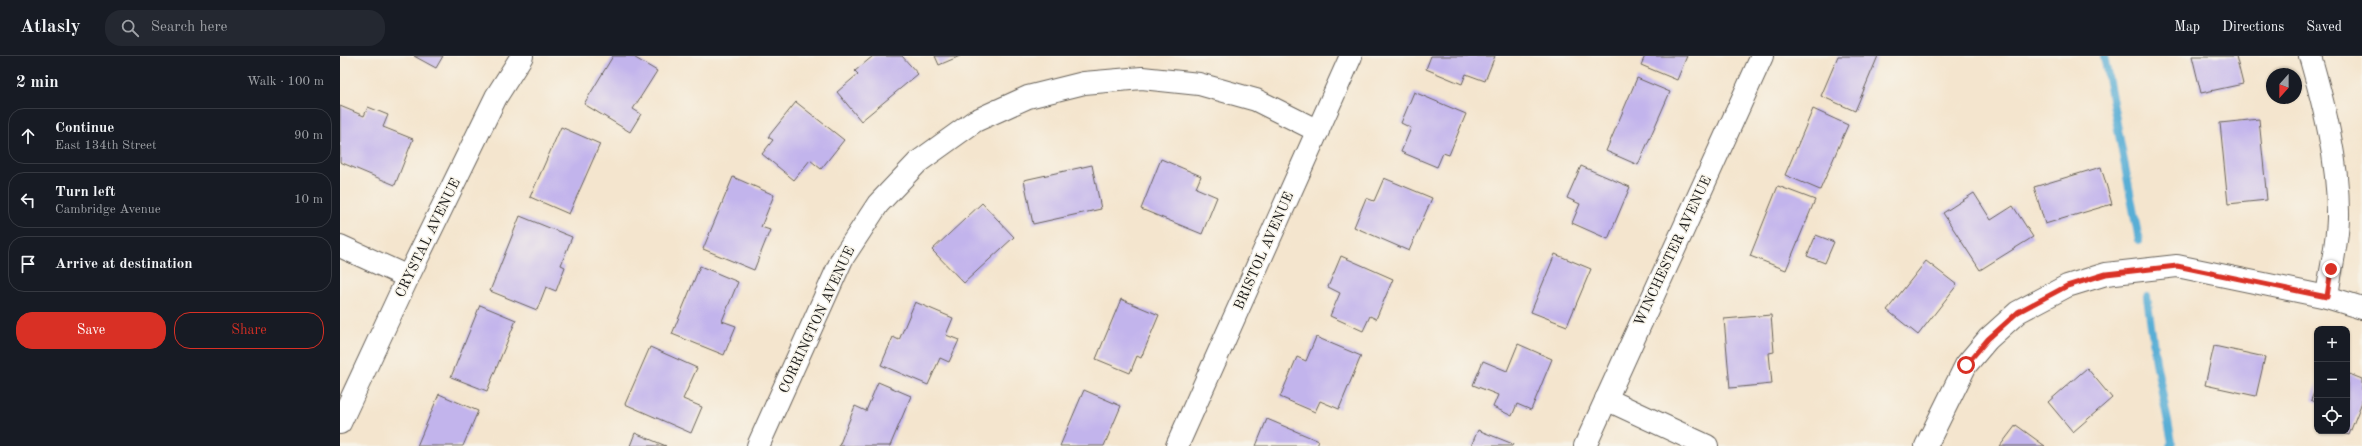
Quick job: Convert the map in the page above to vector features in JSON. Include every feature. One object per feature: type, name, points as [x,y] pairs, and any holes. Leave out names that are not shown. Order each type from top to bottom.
[{"type":"street","name":"CRYSTAL AVENUE","points":[[340,423],[408,278],[496,97],[522,56]]},
{"type":"street","name":"BRISTOL AVENUE","points":[[1177,446],[1351,56]]},
{"type":"street","name":"WINCHESTER AVENUE","points":[[1584,446],[1762,56]]},
{"type":"street","points":[[2310,56],[2320,90],[2335,172],[2339,213],[2327,297]]},
{"type":"street","name":"CORRINGTON AVENUE","points":[[758,446],[842,259],[878,204],[918,162],[975,121],[1028,97],[1084,83],[1142,78],[1200,84],[1256,100],[1318,131]]},
{"type":"street","points":[[340,246],[408,278]]},
{"type":"street","points":[[1926,446],[1966,365],[1988,339],[2018,312],[2067,286],[2106,274],[2177,266],[2327,297],[2362,308]]},
{"type":"street","points":[[1606,399],[1707,446]]},
{"type":"building","points":[[414,56],[443,56],[436,68]]},
{"type":"building","points":[[613,56],[632,56],[657,71],[633,109],[641,114],[630,132],[584,104]]},
{"type":"building","points":[[873,56],[902,56],[918,74],[861,121],[837,92],[858,74],[855,71]]},
{"type":"building","points":[[935,56],[960,56],[939,65]]},
{"type":"building","points":[[1431,56],[1495,56],[1485,81],[1466,74],[1462,84],[1426,69]]},
{"type":"building","points":[[1645,56],[1687,56],[1677,80],[1641,65]]},
{"type":"building","points":[[1838,56],[1878,56],[1855,111],[1821,96]]},
{"type":"building","points":[[2192,56],[2236,56],[2243,84],[2201,93]]},
{"type":"building","points":[[1637,78],[1670,92],[1638,165],[1606,151]]},
{"type":"building","points":[[1414,92],[1466,114],[1449,155],[1443,153],[1437,167],[1401,152],[1411,128],[1401,123]]},
{"type":"building","points":[[796,102],[844,140],[821,169],[810,160],[794,180],[762,154],[773,140],[768,137]]},
{"type":"building","points":[[340,106],[364,116],[368,107],[388,115],[383,127],[413,139],[395,185],[340,162]]},
{"type":"building","points":[[1813,109],[1848,125],[1820,190],[1785,175]]},
{"type":"building","points":[[2259,119],[2267,200],[2228,204],[2220,123]]},
{"type":"building","points":[[561,127],[600,144],[569,214],[530,197]]},
{"type":"building","points":[[1161,159],[1201,176],[1196,188],[1217,197],[1202,234],[1141,209]]},
{"type":"building","points":[[1092,165],[1101,209],[1033,224],[1024,180]]},
{"type":"building","points":[[1581,166],[1630,187],[1608,239],[1572,223],[1580,204],[1567,198]]},
{"type":"building","points":[[2101,167],[2112,204],[2045,224],[2034,187]]},
{"type":"building","points":[[733,177],[774,195],[761,227],[770,230],[754,270],[703,249]]},
{"type":"building","points":[[1384,178],[1432,198],[1409,251],[1354,227],[1366,198],[1374,201]]},
{"type":"building","points":[[1778,186],[1815,200],[1786,270],[1750,256]]},
{"type":"building","points":[[1974,193],[1991,220],[2013,206],[2033,237],[1980,270],[1943,213]]},
{"type":"building","points":[[982,203],[1014,237],[964,283],[932,250]]},
{"type":"building","points":[[520,216],[572,237],[561,265],[565,267],[556,291],[546,287],[537,310],[490,291]]},
{"type":"building","points":[[1816,235],[1834,242],[1825,263],[1807,256]]},
{"type":"building","points":[[1555,254],[1591,269],[1567,326],[1531,312]]},
{"type":"building","points":[[1341,256],[1393,279],[1376,319],[1370,316],[1363,331],[1330,316],[1340,293],[1328,287]]},
{"type":"building","points":[[1926,261],[1957,285],[1918,335],[1887,310]]},
{"type":"building","points":[[700,266],[738,282],[722,321],[736,326],[724,355],[672,334]]},
{"type":"building","points":[[1121,299],[1159,315],[1141,358],[1137,356],[1130,373],[1096,359]]},
{"type":"building","points":[[915,302],[953,318],[946,335],[959,340],[949,362],[940,358],[928,385],[881,365],[893,337],[899,340]]},
{"type":"building","points":[[480,305],[516,320],[487,391],[451,377]]},
{"type":"building","points":[[1771,315],[1774,352],[1769,353],[1772,384],[1730,388],[1724,319]]},
{"type":"building","points":[[1316,337],[1361,356],[1339,409],[1320,401],[1315,412],[1280,397],[1297,357],[1306,361]]},
{"type":"building","points":[[1518,344],[1552,359],[1531,410],[1517,404],[1512,416],[1493,407],[1498,395],[1473,385],[1483,361],[1507,371]]},
{"type":"building","points":[[2214,346],[2265,357],[2256,396],[2205,385]]},
{"type":"building","points":[[650,347],[697,368],[683,399],[702,407],[691,433],[625,404]]},
{"type":"building","points":[[2087,368],[2112,398],[2073,432],[2048,402]]},
{"type":"building","points":[[2350,374],[2362,379],[2362,402],[2350,432]]},
{"type":"building","points":[[878,382],[911,396],[890,446],[839,446],[855,406],[866,411]]},
{"type":"building","points":[[1084,390],[1121,406],[1104,446],[1060,446]]},
{"type":"building","points":[[2314,392],[2314,402],[2311,400]]},
{"type":"building","points":[[439,394],[478,411],[463,446],[417,446]]},
{"type":"building","points":[[1267,419],[1319,441],[1317,446],[1256,446]]},
{"type":"building","points":[[2016,425],[2045,446],[2000,446]]},
{"type":"building","points":[[1478,430],[1513,444],[1512,446],[1471,446]]},
{"type":"building","points":[[635,433],[666,446],[630,446]]},
{"type":"waterway","points":[[2104,56],[2139,240]]},
{"type":"waterway","points":[[2147,297],[2156,362],[2172,442],[2170,446]]},
{"type":"route","points":[[1966,365],[1988,339],[2018,312],[2067,286],[2106,274],[2177,266],[2327,297],[2331,269]]}]
